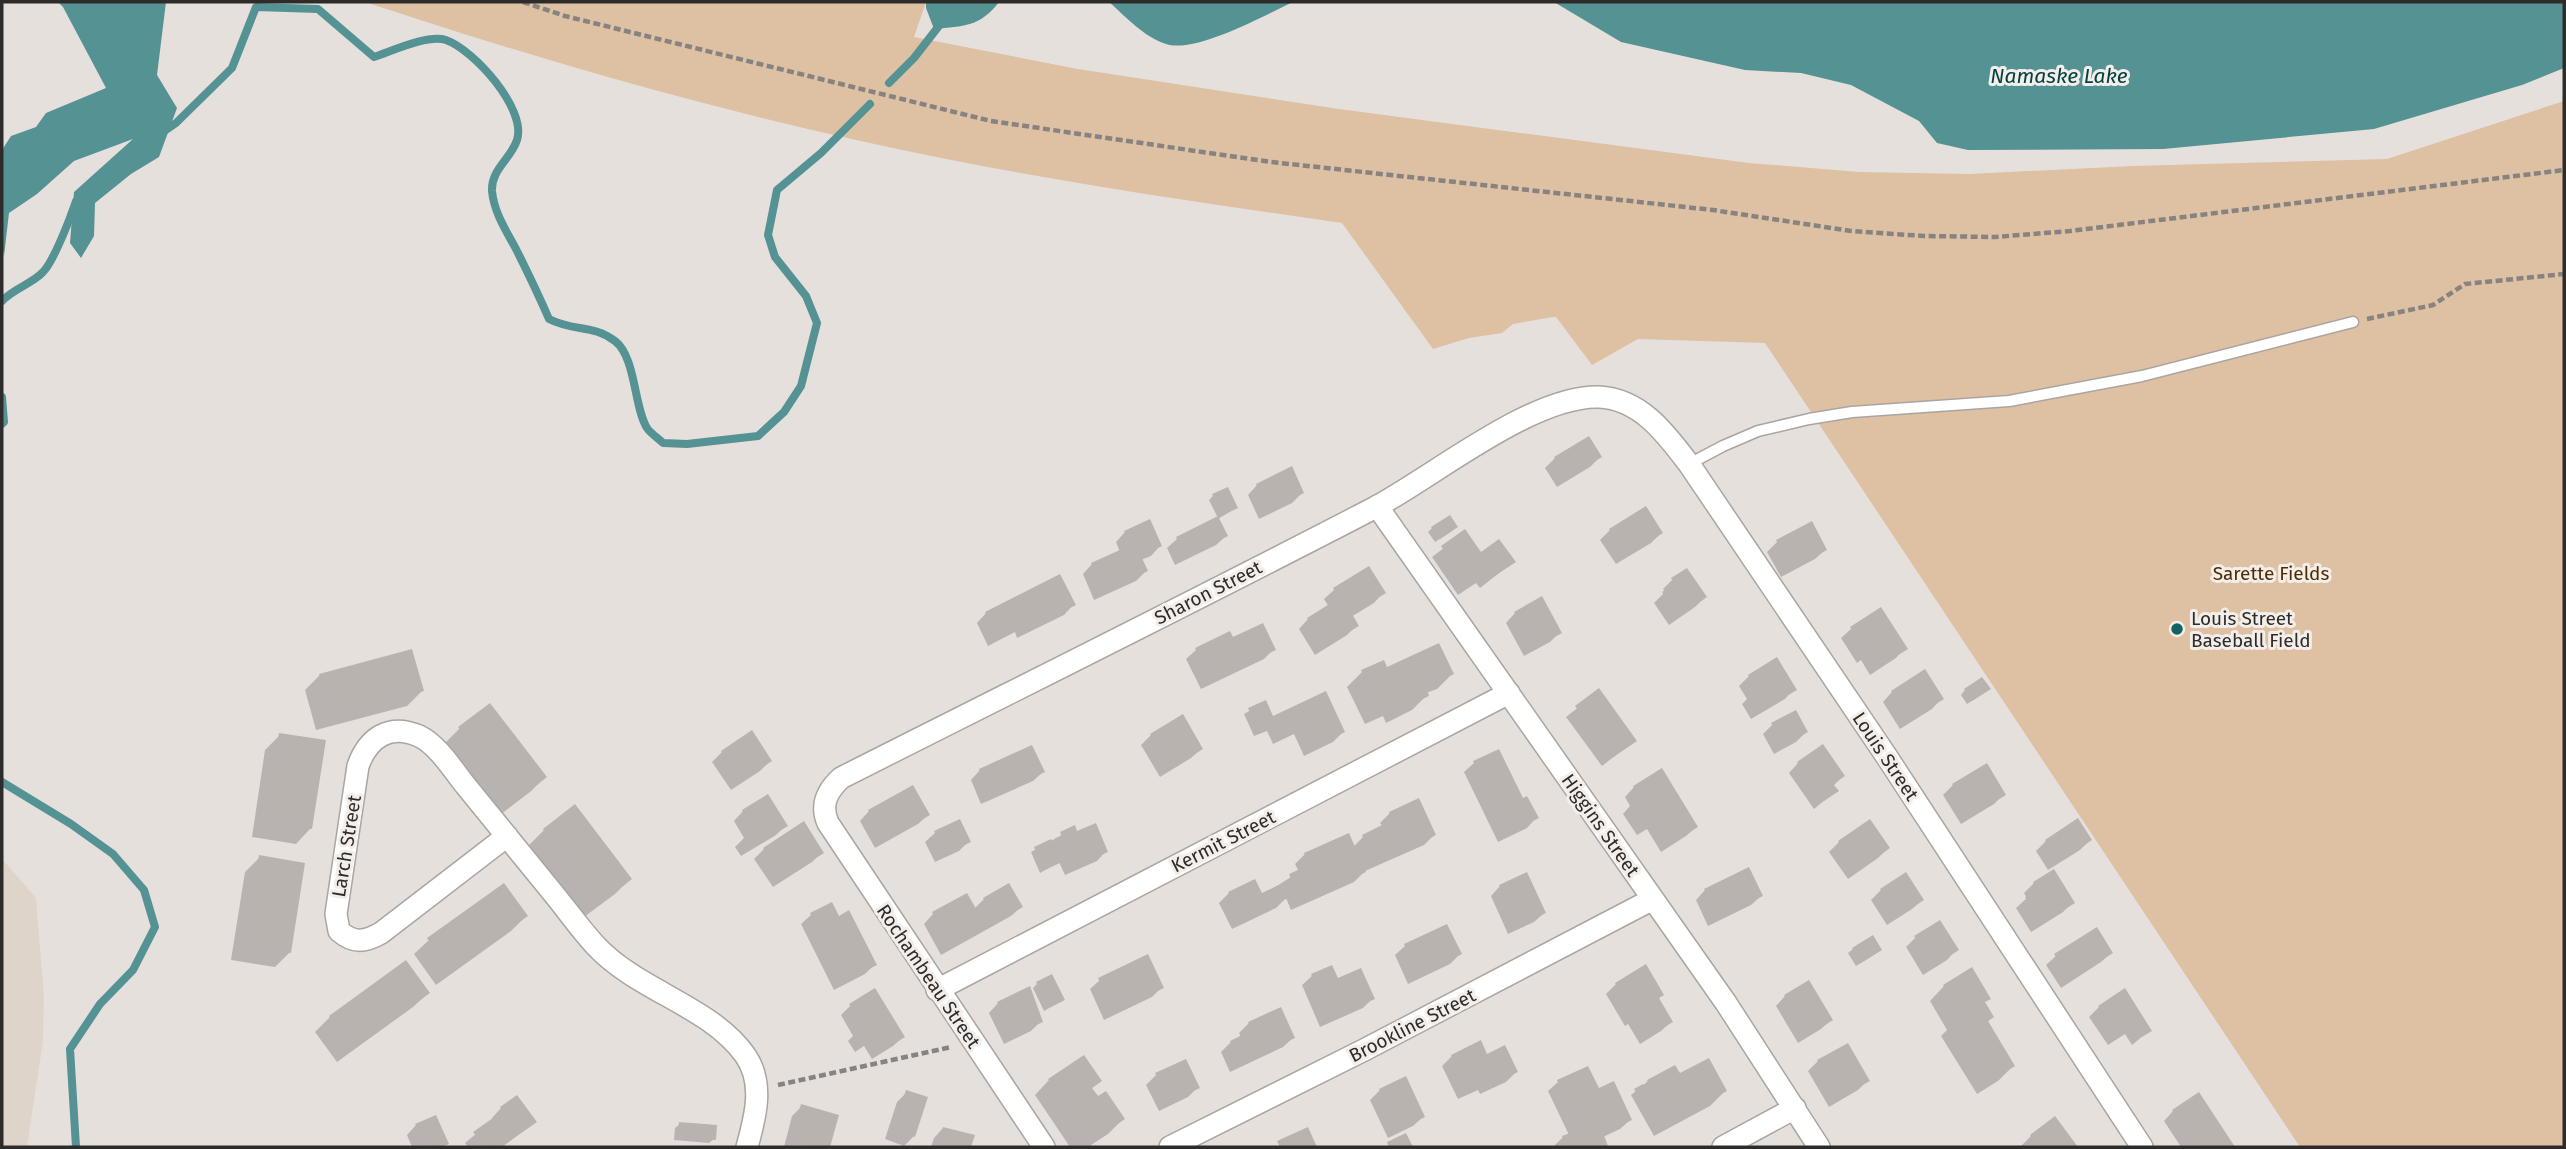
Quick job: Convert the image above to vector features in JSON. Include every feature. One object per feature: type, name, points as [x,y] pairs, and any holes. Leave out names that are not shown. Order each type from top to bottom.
[{"type":"street","name":"Louis Street","points":[[1601,397],[1622,402],[1641,411],[1658,425],[1689,464],[1887,757],[2142,1147]]},
{"type":"street","name":"Sharon Street","points":[[825,802],[830,790],[841,778],[1377,506],[1503,430],[1539,412],[1580,398],[1601,397]]},
{"type":"street","name":"Higgins Street","points":[[1377,506],[1762,1055],[1819,1147]]},
{"type":"street","name":"Kermit Street","points":[[937,989],[1509,693]]},
{"type":"street","name":"Larch Street","points":[[506,835],[381,933],[363,941],[354,940],[339,931],[336,914],[358,766],[369,744],[389,732],[401,731],[423,738],[433,747],[608,957],[637,979],[713,1024],[746,1056],[757,1090],[747,1147]]},
{"type":"street","name":"Rochambeau Street","points":[[825,802],[824,814],[828,823],[1041,1146]]},
{"type":"street","name":"Brookline Street","points":[[1170,1147],[1364,1051],[1653,899]]},
{"type":"street","points":[[1723,1147],[1796,1108]]},
{"type":"lane","points":[[1689,464],[1758,431],[1809,418],[1852,412],[2009,401],[2142,376],[2353,322]]},
{"type":"path","points":[[523,2],[565,16],[991,121],[1271,162],[1713,210],[1851,231],[1995,237],[2070,232],[2564,170]]},
{"type":"path","points":[[2353,322],[2433,306],[2465,284],[2564,274]]},
{"type":"path","points":[[757,1090],[972,1042]]},
{"type":"shaded area","points":[[2,859],[36,898],[44,997],[43,1041],[27,1147],[2,1147]]},
{"type":"green space","name":"Sarette Fields","points":[[365,2],[926,2],[914,37],[1078,69],[1339,109],[1749,163],[1859,172],[1969,174],[2132,166],[2387,159],[2564,101],[2564,1147],[2300,1147],[1765,343],[1638,339],[1592,365],[1556,317],[1553,317],[1513,324],[1502,333],[1469,338],[1433,349],[1342,223],[1094,186],[872,144],[653,90],[508,48]]},
{"type":"water","points":[[58,2],[166,2],[157,75],[177,108],[159,157],[131,174],[95,203],[94,236],[81,258],[70,243],[74,192],[133,139],[74,161],[37,194],[9,213],[4,256],[2,150],[11,136],[36,127],[46,113],[106,88]]},
{"type":"water","points":[[926,2],[999,2],[985,16],[971,24],[934,29]]},
{"type":"water","points":[[1109,2],[1293,2],[1212,39],[1179,46],[1150,37]]},
{"type":"water","name":"Namaske Lake","points":[[1554,2],[2564,2],[2564,68],[2522,85],[2374,129],[2163,149],[1968,150],[1937,143],[1919,121],[1851,85],[1801,73],[1745,70],[1621,42]]},
{"type":"building","points":[[1589,436],[1602,457],[1567,478],[1554,457]]},
{"type":"building","points":[[1292,466],[1304,493],[1269,510],[1256,484]]},
{"type":"building","points":[[1228,487],[1238,508],[1223,515],[1212,494]]},
{"type":"building","points":[[1646,506],[1663,533],[1626,556],[1609,529]]},
{"type":"building","points":[[1450,515],[1458,527],[1440,539],[1431,527]]},
{"type":"building","points":[[1218,516],[1228,536],[1185,557],[1176,537]]},
{"type":"building","points":[[1150,519],[1162,546],[1141,556],[1148,571],[1104,591],[1091,563],[1131,545],[1124,531]]},
{"type":"building","points":[[1812,521],[1827,550],[1791,569],[1776,540]]},
{"type":"building","points":[[1465,529],[1481,552],[1499,539],[1516,562],[1490,579],[1487,575],[1469,587],[1441,546]]},
{"type":"building","points":[[1369,566],[1386,593],[1352,614],[1359,626],[1325,646],[1307,618],[1339,598],[1333,588]]},
{"type":"building","points":[[1687,568],[1707,597],[1679,617],[1662,592],[1675,584],[1671,578]]},
{"type":"building","points":[[1060,574],[1076,605],[1027,630],[1025,624],[998,637],[985,612]]},
{"type":"building","points":[[1542,596],[1562,633],[1534,648],[1514,612]]},
{"type":"building","points":[[1881,607],[1908,649],[1880,666],[1871,652],[1867,655],[1850,627]]},
{"type":"building","points":[[1263,623],[1276,650],[1211,681],[1195,648],[1230,631],[1233,637]]},
{"type":"building","points":[[1439,643],[1454,674],[1426,687],[1429,696],[1401,709],[1398,702],[1380,711],[1361,670],[1384,660],[1387,667]]},
{"type":"building","points":[[412,649],[424,691],[331,716],[319,674]]},
{"type":"building","points":[[1777,657],[1797,690],[1761,711],[1751,693],[1757,689],[1748,675]]},
{"type":"building","points":[[1925,669],[1944,699],[1910,720],[1891,691]]},
{"type":"building","points":[[1982,677],[1991,689],[1972,701],[1964,689]]},
{"type":"building","points":[[1599,688],[1637,741],[1612,758],[1575,706]]},
{"type":"building","points":[[1326,691],[1345,732],[1314,747],[1304,726],[1283,735],[1278,725],[1259,733],[1248,708],[1266,700],[1273,716]]},
{"type":"building","points":[[490,703],[547,777],[515,802],[458,727]]},
{"type":"building","points":[[1796,710],[1808,732],[1784,745],[1771,723]]},
{"type":"building","points":[[1183,714],[1203,749],[1170,769],[1150,734]]},
{"type":"building","points":[[752,730],[772,761],[741,782],[721,751]]},
{"type":"building","points":[[279,733],[326,740],[312,829],[266,823]]},
{"type":"building","points":[[1823,744],[1845,776],[1833,784],[1839,791],[1824,801],[1797,762]]},
{"type":"building","points":[[1032,745],[1045,772],[991,796],[979,769]]},
{"type":"building","points":[[1499,749],[1523,798],[1527,796],[1539,818],[1508,833],[1473,761]]},
{"type":"building","points":[[1987,763],[2006,795],[1971,816],[1952,784]]},
{"type":"building","points":[[1662,768],[1698,827],[1671,844],[1657,821],[1647,827],[1632,803],[1640,797],[1633,786]]},
{"type":"building","points":[[913,785],[930,815],[885,840],[868,810]]},
{"type":"building","points":[[768,794],[788,826],[751,848],[744,836],[754,829],[742,810]]},
{"type":"building","points":[[1419,798],[1436,835],[1375,864],[1362,835],[1384,824],[1392,841],[1401,837],[1389,812]]},
{"type":"building","points":[[575,804],[632,879],[600,904],[543,829]]},
{"type":"building","points":[[2078,818],[2092,840],[2059,862],[2045,840]]},
{"type":"building","points":[[960,819],[971,842],[945,854],[934,831]]},
{"type":"building","points":[[1870,819],[1890,848],[1858,871],[1838,841]]},
{"type":"building","points":[[804,821],[824,853],[783,879],[763,848]]},
{"type":"building","points":[[1096,823],[1108,852],[1075,867],[1060,832],[1075,825],[1077,831]]},
{"type":"building","points":[[1349,833],[1366,872],[1300,901],[1289,874],[1309,865],[1304,853]]},
{"type":"building","points":[[1051,839],[1062,862],[1045,870],[1034,847]]},
{"type":"building","points":[[259,855],[305,863],[291,953],[245,946]]},
{"type":"building","points":[[1749,867],[1763,896],[1718,917],[1704,889]]},
{"type":"building","points":[[2054,869],[2075,903],[2041,924],[2025,897],[2037,889],[2033,882]]},
{"type":"building","points":[[1527,872],[1546,913],[1518,926],[1499,885]]},
{"type":"building","points":[[1906,872],[1924,900],[1898,917],[1880,889]]},
{"type":"building","points":[[1255,879],[1262,893],[1281,884],[1288,898],[1242,921],[1228,892]]},
{"type":"building","points":[[504,883],[528,916],[451,971],[427,938]]},
{"type":"building","points":[[1009,883],[1023,907],[952,947],[932,912],[967,893],[978,912],[988,906],[983,898]]},
{"type":"building","points":[[832,902],[839,916],[849,910],[877,965],[844,981],[810,913]]},
{"type":"building","points":[[1940,920],[1959,950],[1934,966],[1914,936]]},
{"type":"building","points":[[1447,924],[1462,954],[1418,975],[1404,944]]},
{"type":"building","points":[[2097,927],[2113,953],[2071,980],[2054,954]]},
{"type":"building","points":[[1873,935],[1882,950],[1861,963],[1852,948]]},
{"type":"building","points":[[1148,954],[1164,988],[1114,1011],[1098,978]]},
{"type":"building","points":[[406,960],[430,993],[353,1049],[329,1016]]},
{"type":"building","points":[[1646,964],[1664,995],[1659,998],[1673,1022],[1650,1035],[1638,1015],[1635,1017],[1615,983]]},
{"type":"building","points":[[1332,965],[1338,978],[1361,968],[1375,999],[1330,1019],[1311,974]]},
{"type":"building","points":[[1972,967],[1991,999],[1985,1002],[1994,1017],[1988,1021],[2015,1066],[1992,1080],[1955,1019],[1962,1015],[1943,985]]},
{"type":"building","points":[[1052,974],[1065,1000],[1049,1008],[1036,982]]},
{"type":"building","points":[[1809,980],[1833,1020],[1809,1035],[1784,995]]},
{"type":"building","points":[[1030,986],[1043,1022],[1014,1035],[997,1002]]},
{"type":"building","points":[[875,988],[905,1037],[882,1051],[875,1038],[865,1044],[856,1030],[863,1027],[849,1004]]},
{"type":"building","points":[[2125,988],[2152,1031],[2142,1037],[2135,1026],[2118,1037],[2098,1006]]},
{"type":"building","points":[[1281,1007],[1295,1038],[1240,1063],[1230,1041],[1252,1030],[1248,1022]]},
{"type":"building","points":[[1481,1040],[1487,1054],[1505,1045],[1518,1072],[1490,1085],[1488,1081],[1468,1091],[1451,1055]]},
{"type":"building","points":[[1848,1043],[1870,1081],[1839,1098],[1817,1060]]},
{"type":"building","points":[[1084,1055],[1102,1081],[1092,1088],[1098,1096],[1106,1091],[1125,1119],[1091,1142],[1048,1079]]},
{"type":"building","points":[[1709,1058],[1727,1091],[1670,1122],[1647,1080],[1675,1065],[1680,1073]]},
{"type":"building","points":[[1186,1059],[1200,1088],[1169,1102],[1155,1073]]},
{"type":"building","points":[[1588,1066],[1599,1088],[1614,1081],[1632,1120],[1612,1129],[1606,1115],[1579,1128],[1557,1080]]},
{"type":"building","points":[[1406,1076],[1425,1117],[1398,1130],[1379,1089]]},
{"type":"building","points":[[1643,1084],[1658,1109],[1649,1114],[1634,1089]]},
{"type":"building","points":[[906,1090],[928,1097],[915,1137],[893,1130]]},
{"type":"building","points":[[2199,1092],[2235,1147],[2197,1147],[2172,1110]]},
{"type":"building","points":[[517,1095],[537,1122],[501,1147],[485,1147],[473,1132],[503,1111],[500,1107]]},
{"type":"building","points":[[801,1104],[839,1115],[830,1147],[812,1147],[791,1142]]},
{"type":"building","points":[[436,1115],[449,1144],[442,1147],[425,1147],[415,1124]]},
{"type":"building","points":[[2055,1116],[2078,1147],[2039,1147],[2030,1135]]},
{"type":"building","points":[[679,1122],[717,1125],[716,1140],[678,1136]]},
{"type":"building","points":[[1599,1122],[1608,1146],[1566,1147],[1562,1136]]},
{"type":"building","points":[[943,1127],[975,1135],[971,1147],[937,1147]]},
{"type":"building","points":[[1308,1127],[1317,1147],[1280,1147],[1277,1141]]},
{"type":"building","points":[[1406,1133],[1413,1147],[1389,1147],[1387,1142]]},
{"type":"waterway","points":[[163,132],[176,123],[232,68],[256,7],[318,9],[374,57],[430,39],[446,40],[458,46],[496,82],[514,113],[518,127],[517,140],[495,176],[493,199],[549,319],[567,326],[599,332],[615,341],[627,359],[639,408],[647,428],[663,443],[687,444],[758,436],[784,412],[801,386],[817,323],[806,296],[775,257],[768,235],[777,190],[821,153],[870,104]]},
{"type":"waterway","points":[[889,83],[914,58],[942,22]]},
{"type":"waterway","points":[[2,301],[39,276],[47,266],[62,238],[76,201]]},
{"type":"waterway","points":[[2,397],[2,424]]},
{"type":"waterway","points":[[2,782],[71,824],[113,854],[144,890],[155,927],[133,970],[100,1004],[70,1049],[76,1147]]},
{"type":"place","name":"Louis Street Baseball Field","points":[[2177,629]]}]
